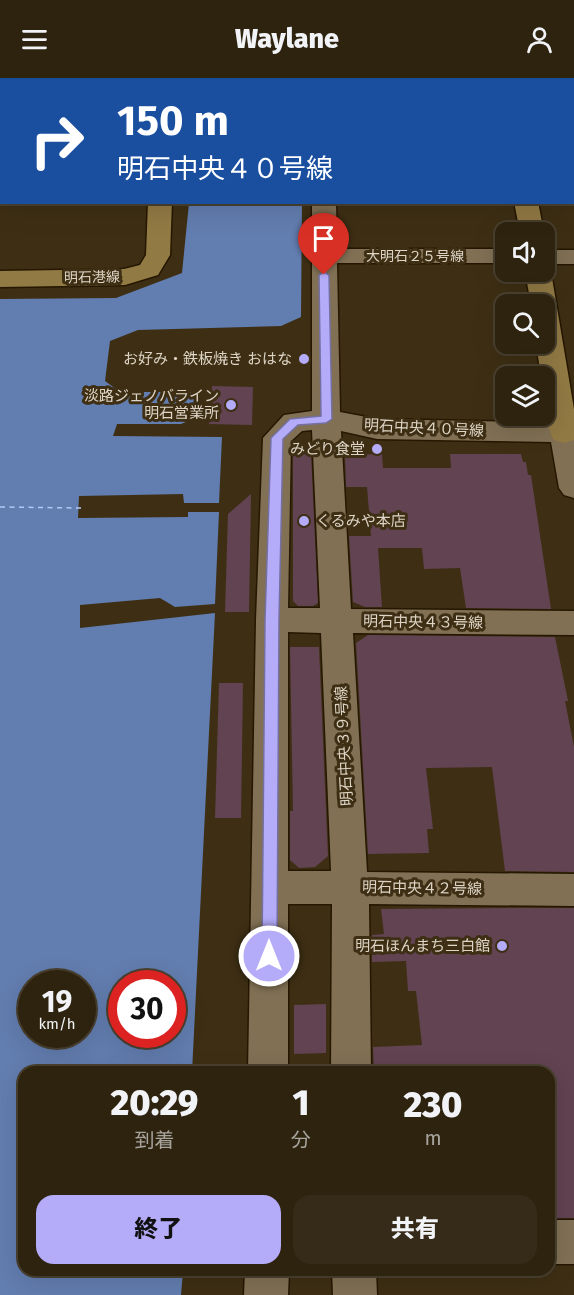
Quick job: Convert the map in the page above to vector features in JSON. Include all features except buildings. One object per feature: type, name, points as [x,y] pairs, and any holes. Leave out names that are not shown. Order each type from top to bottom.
[{"type":"main road","name":"明石港線","points":[[0,279],[126,277],[149,270],[158,255],[160,204]]},
{"type":"main road","points":[[526,204],[530,222]]},
{"type":"main road","points":[[553,354],[569,434]]},
{"type":"street","name":"明石中央３９号線","points":[[324,204],[326,419],[350,887],[351,1066]]},
{"type":"street","name":"大明石２５号線","points":[[324,256],[495,256]]},
{"type":"street","points":[[555,256],[574,257]]},
{"type":"street","name":"明石中央４０号線","points":[[268,1066],[272,620],[277,438],[294,422],[326,419],[377,429],[569,434]]},
{"type":"street","points":[[569,434],[574,488]]},
{"type":"street","name":"明石中央４３号線","points":[[272,620],[574,623]]},
{"type":"street","name":"明石中央４２号線","points":[[270,887],[574,890]]},
{"type":"street","points":[[555,1242],[574,1242]]},
{"type":"street","points":[[266,1295],[267,1276]]},
{"type":"street","points":[[354,1276],[355,1295]]},
{"type":"water","points":[[189,204],[302,204],[301,317],[281,326],[138,330],[110,341],[105,381],[120,392],[200,392],[198,417],[181,424],[117,424],[113,436],[222,437],[219,503],[184,503],[183,494],[79,496],[78,518],[188,517],[188,512],[219,512],[215,604],[175,607],[160,598],[80,605],[80,628],[215,613],[192,1066],[18,1066],[18,1276],[183,1276],[181,1295],[0,1295],[0,299],[116,298],[182,273]]},
{"type":"ferry route","points":[[0,507],[81,508]]},
{"type":"place","name":"お好み・鉄板焼き おはな","points":[[304,359]]},
{"type":"place","name":"淡路ジェノバライン 明石営業所","points":[[231,405]]},
{"type":"place","name":"みどり食堂","points":[[377,449]]},
{"type":"place","name":"くるみや本店","points":[[304,521]]},
{"type":"place","name":"明石ほんまち三白館","points":[[502,946]]},
{"type":"route","points":[[269,956],[272,620],[277,438],[294,422],[326,419],[324,275]]}]
